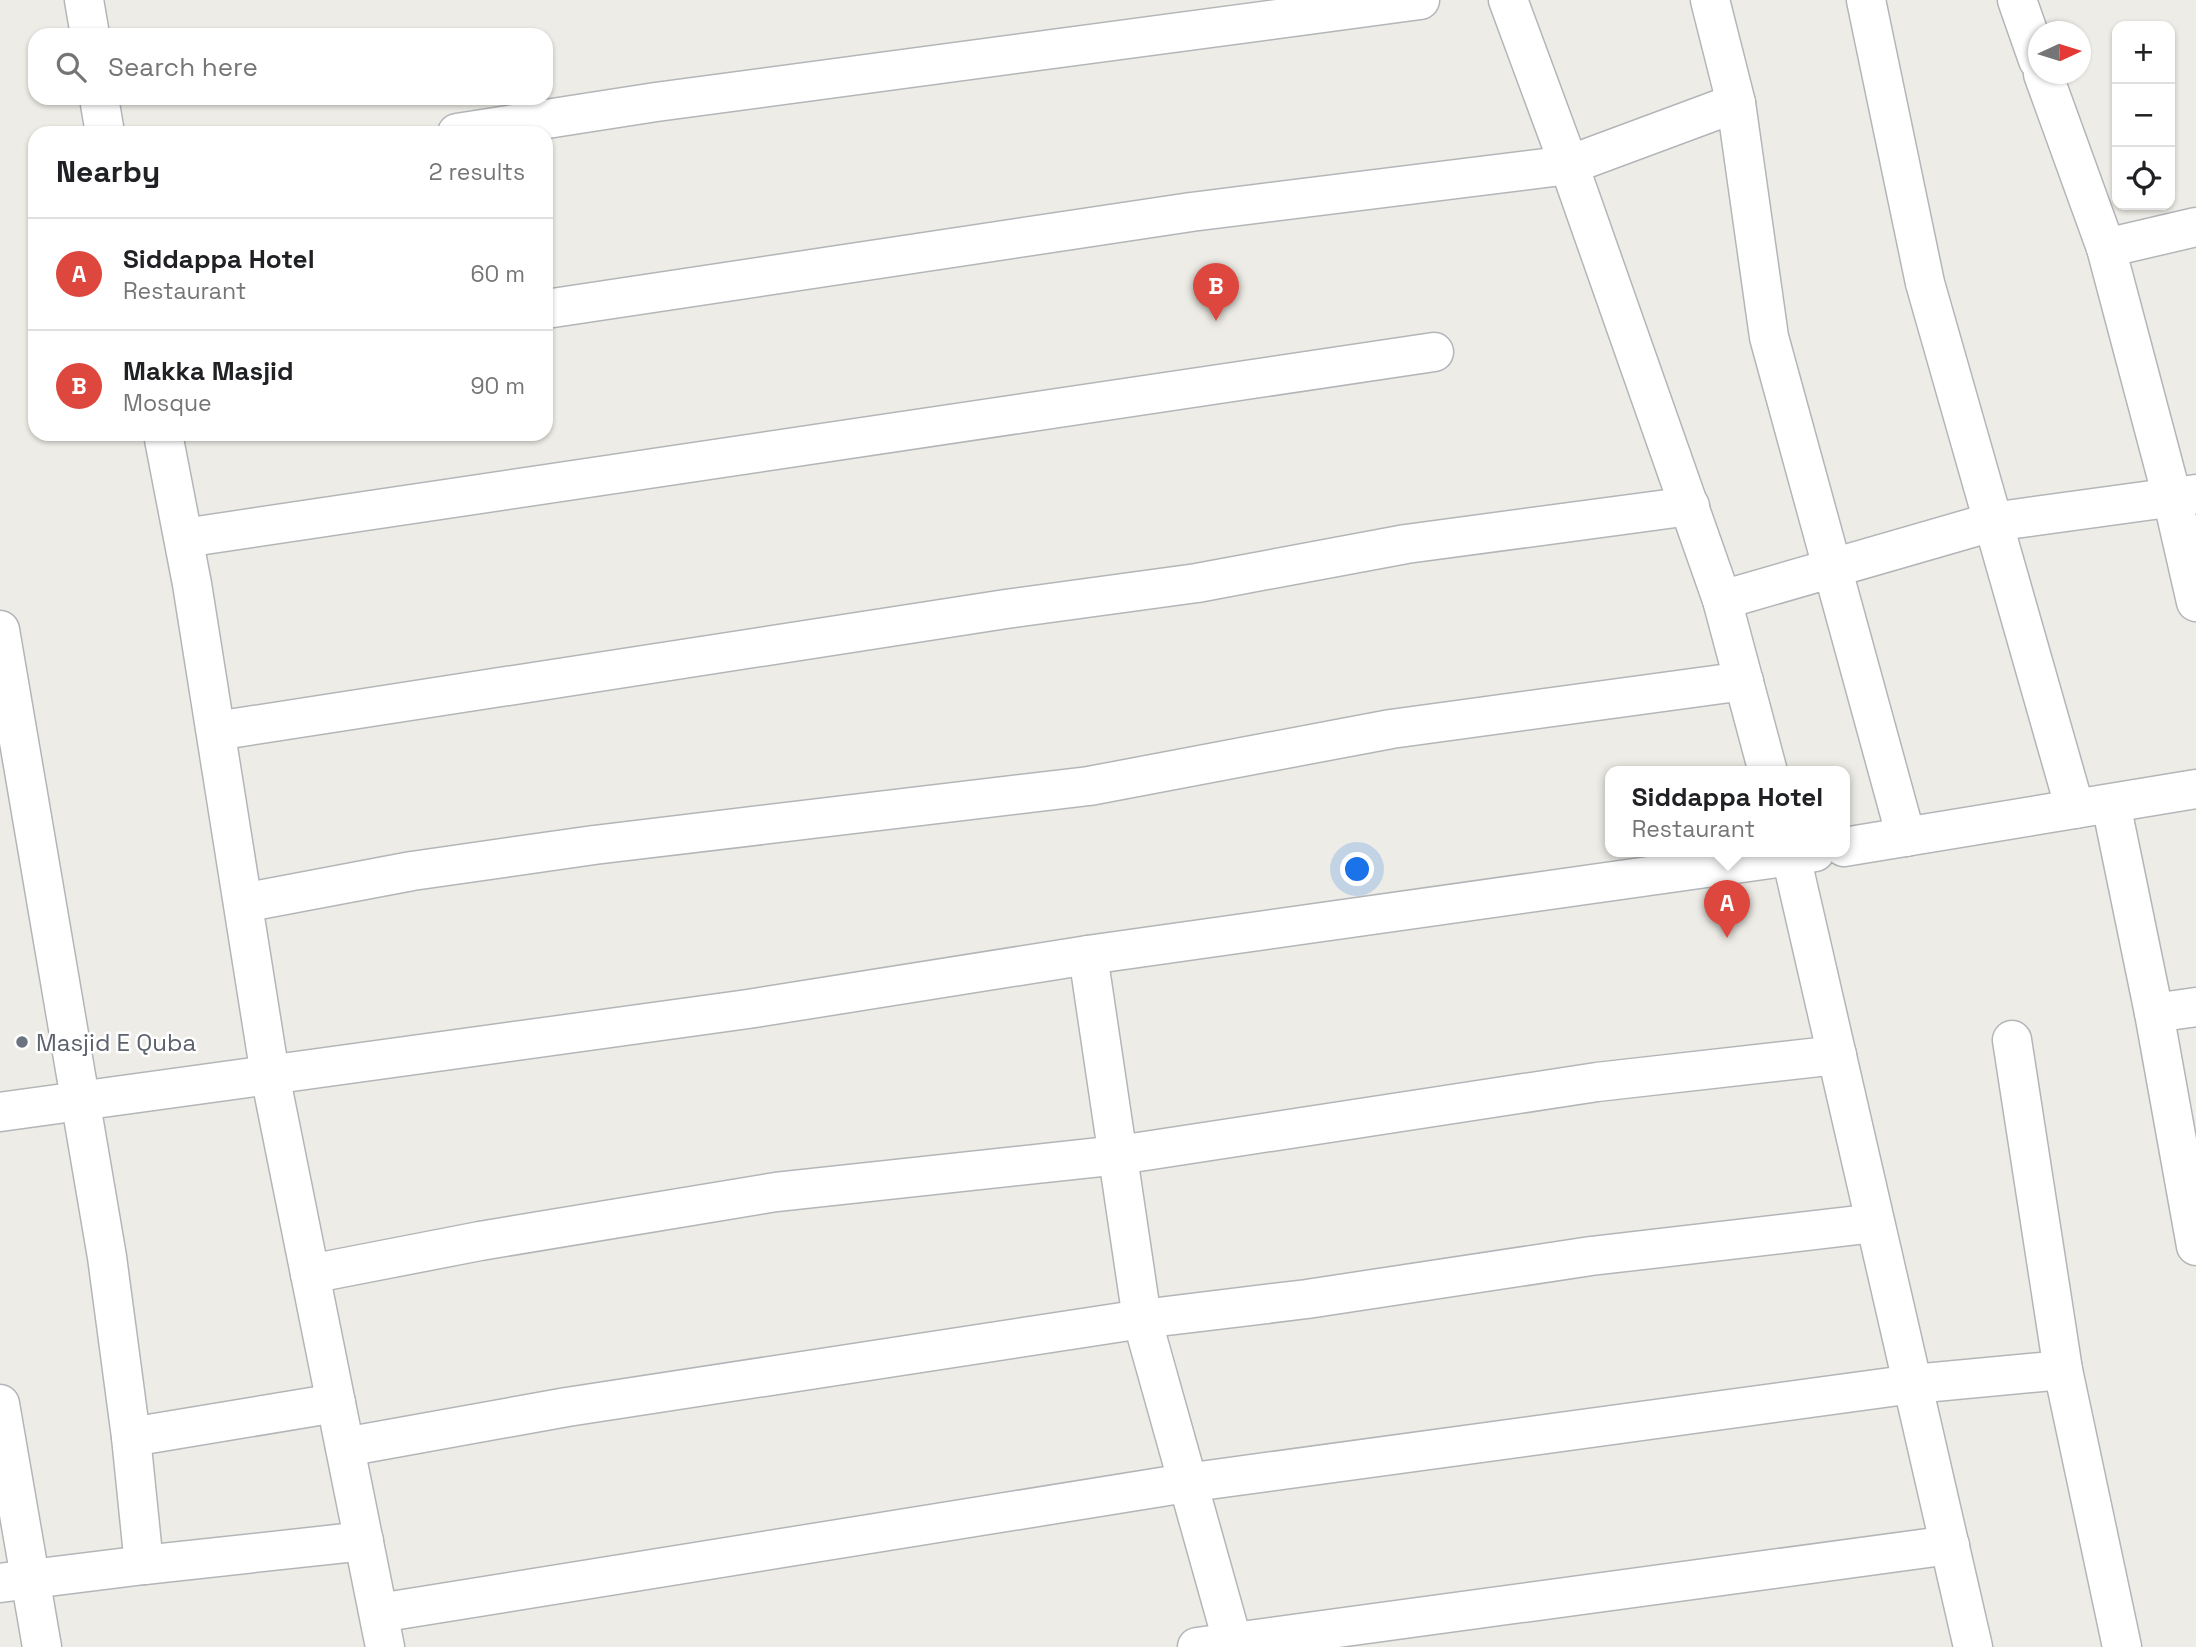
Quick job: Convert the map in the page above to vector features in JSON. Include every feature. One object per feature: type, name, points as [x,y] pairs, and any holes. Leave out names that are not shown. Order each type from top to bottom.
[{"type":"street","points":[[502,126],[670,100],[1420,0]]},
{"type":"street","points":[[1508,0],[1722,600],[1766,766]]},
{"type":"street","points":[[1710,0],[1736,103],[1769,337],[1906,837]]},
{"type":"street","points":[[1866,0],[1925,284],[1992,522],[2093,806],[2154,1013],[2196,1246]]},
{"type":"street","points":[[2017,0],[2028,30]]},
{"type":"street","points":[[2047,84],[2106,248],[2184,496],[2196,602]]},
{"type":"street","points":[[553,308],[1191,212],[1569,165],[1736,103]]},
{"type":"street","points":[[100,105],[104,126]]},
{"type":"street","points":[[2106,248],[2196,227]]},
{"type":"street","points":[[184,538],[1434,352]]},
{"type":"street","points":[[164,441],[184,538],[270,1075],[382,1630],[1186,1483],[1913,1384],[2063,1370]]},
{"type":"street","points":[[1722,600],[1992,522],[2184,496]]},
{"type":"street","points":[[216,731],[993,611],[1197,583],[1406,544],[1690,506]]},
{"type":"street","points":[[0,630],[107,1257],[131,1437],[144,1566]]},
{"type":"street","points":[[243,903],[412,871],[594,845],[1089,786],[1391,729],[1744,681]]},
{"type":"street","points":[[1850,846],[2196,789]]},
{"type":"street","points":[[0,1112],[748,1009],[1088,955],[1778,857]]},
{"type":"street","points":[[1800,857],[1837,1055],[1973,1647]]},
{"type":"street","points":[[1088,955],[1142,1319],[1186,1483],[1221,1645],[1950,1545]]},
{"type":"street","points":[[2154,1013],[2196,1007]]},
{"type":"street","points":[[2012,1040],[2063,1370],[2122,1647]]},
{"type":"street","points":[[310,1274],[480,1241],[776,1192],[1119,1155],[1597,1082],[1837,1055]]},
{"type":"street","points":[[345,1447],[568,1407],[1142,1319],[1307,1299],[1591,1256],[1875,1223]]},
{"type":"street","points":[[131,1437],[336,1403]]},
{"type":"street","points":[[0,1404],[15,1581],[42,1647]]},
{"type":"street","points":[[15,1581],[364,1541]]},
{"type":"place","name":"Makka Masjid","points":[[1216,321]]},
{"type":"place","name":"Siddappa Hotel","points":[[1727,938]]},
{"type":"place","name":"Masjid E Quba","points":[[22,1042]]}]
